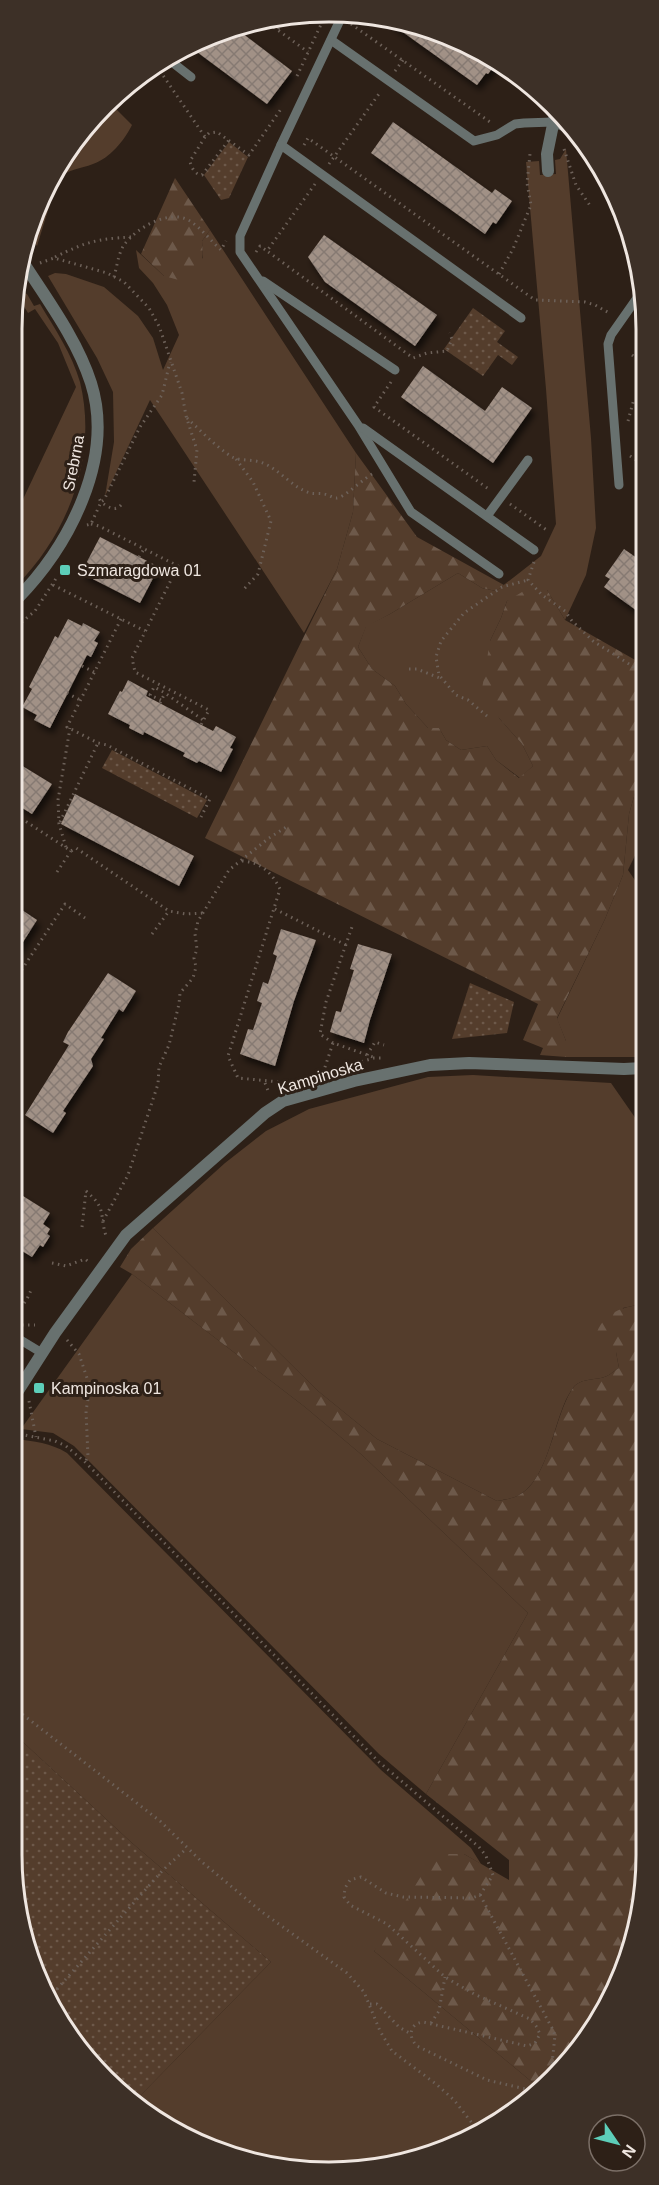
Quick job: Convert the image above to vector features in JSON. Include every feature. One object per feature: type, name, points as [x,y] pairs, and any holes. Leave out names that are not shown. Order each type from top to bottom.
[{"type":"street","points":[[548,171],[547,154],[553,119]]},
{"type":"street","name":"Srebrna","points":[[22,593],[54,555],[81,505],[95,452],[97,415],[91,384],[77,349],[27,276]]},
{"type":"street","name":"Kampinoska","points":[[22,1384],[126,1235],[265,1113],[283,1101],[354,1081],[430,1065],[469,1063],[636,1068]]},
{"type":"lane","points":[[343,23],[331,40],[244,227],[239,243],[240,252],[358,425],[411,512],[499,574]]},
{"type":"lane","points":[[331,40],[474,141],[497,135],[515,124],[551,117]]},
{"type":"lane","points":[[175,65],[191,77]]},
{"type":"lane","points":[[281,145],[521,318]]},
{"type":"lane","points":[[258,277],[395,370]]},
{"type":"lane","points":[[620,485],[608,344],[611,335],[635,301]]},
{"type":"lane","points":[[358,425],[534,550]]},
{"type":"lane","points":[[487,516],[528,460]]},
{"type":"lane","points":[[22,1341],[42,1353]]},
{"type":"path","points":[[294,82],[322,22]]},
{"type":"path","points":[[349,23],[494,125]]},
{"type":"path","points":[[274,27],[308,52]]},
{"type":"path","points":[[403,60],[267,251],[412,358],[427,353],[447,351],[452,339],[449,333]]},
{"type":"path","points":[[162,72],[205,137]]},
{"type":"path","points":[[229,140],[202,175],[199,175],[190,161],[209,133],[217,132],[229,140],[249,154],[285,101]]},
{"type":"path","points":[[296,156],[308,138],[535,300],[549,299],[596,304],[621,321]]},
{"type":"path","points":[[559,154],[564,146],[576,185],[591,207]]},
{"type":"path","points":[[499,274],[513,249],[531,206],[527,183],[531,153]]},
{"type":"path","points":[[114,277],[122,248],[130,237],[153,222],[178,216],[190,221],[221,250],[231,231],[244,227]]},
{"type":"path","points":[[29,266],[54,258],[83,243],[98,239],[130,237]]},
{"type":"path","points":[[54,258],[78,263],[114,277],[134,290],[149,308],[159,326],[171,360],[197,450],[194,482]]},
{"type":"path","points":[[632,355],[636,358]]},
{"type":"path","points":[[121,505],[113,509],[101,502],[140,427],[162,395],[171,360]]},
{"type":"path","points":[[392,381],[374,407],[548,531]]},
{"type":"path","points":[[626,427],[634,399]]},
{"type":"path","points":[[186,416],[218,447],[236,459],[253,482],[271,521],[258,574],[244,590]]},
{"type":"path","points":[[236,459],[250,459],[264,464],[302,490],[336,498],[342,497],[367,476],[385,468]]},
{"type":"path","points":[[91,524],[178,566],[132,658],[135,672],[166,691],[203,720]]},
{"type":"path","points":[[139,557],[144,549]]},
{"type":"path","points":[[528,580],[535,561],[534,550]]},
{"type":"path","points":[[528,580],[542,595],[565,611],[593,641],[636,668]]},
{"type":"path","points":[[487,716],[468,700],[456,695],[439,675],[436,657],[441,641],[464,613],[502,587],[528,580]]},
{"type":"path","points":[[53,585],[145,631]]},
{"type":"path","points":[[66,848],[60,824],[58,800],[69,728],[66,727],[121,619]]},
{"type":"path","points":[[82,666],[94,672]]},
{"type":"path","points":[[409,669],[417,669],[444,680]]},
{"type":"path","points":[[166,691],[161,702],[150,695],[154,687],[166,691],[208,710],[201,725]]},
{"type":"path","points":[[67,693],[80,700]]},
{"type":"path","points":[[69,728],[98,743],[107,744],[210,799],[201,817]]},
{"type":"path","points":[[60,824],[98,743]]},
{"type":"path","points":[[22,819],[71,851]]},
{"type":"path","points":[[242,861],[269,838],[288,826]]},
{"type":"path","points":[[57,872],[71,851],[76,848],[169,911],[186,914],[203,913]]},
{"type":"path","points":[[103,1221],[128,1175],[158,1084],[159,1067],[169,1045],[180,993],[193,978],[196,967],[194,958],[197,949],[196,925],[229,870],[235,863],[242,861],[253,862],[261,866],[274,878],[280,889],[228,1056],[238,1077],[291,1083]]},
{"type":"path","points":[[22,969],[64,904],[85,918]]},
{"type":"path","points":[[274,909],[345,945]]},
{"type":"path","points":[[153,934],[169,911]]},
{"type":"path","points":[[352,924],[326,1002],[320,1034],[333,1043],[374,1058]]},
{"type":"path","points":[[367,1055],[375,1042],[384,1045]]},
{"type":"path","points":[[333,1043],[322,1073],[334,1070]]},
{"type":"path","points":[[265,1083],[272,1097]]},
{"type":"path","points":[[82,1227],[86,1191],[97,1200],[104,1214],[106,1237],[109,1240]]},
{"type":"path","points":[[86,1270],[97,1256]]},
{"type":"path","points":[[52,1263],[66,1266],[85,1259],[91,1263]]},
{"type":"path","points":[[22,1306],[32,1288]]},
{"type":"path","points":[[66,1339],[79,1354],[90,1388],[86,1411],[88,1457],[84,1462]]},
{"type":"path","points":[[28,1396],[36,1437]]},
{"type":"path","points":[[22,1434],[55,1441],[66,1446],[84,1462],[379,1762],[479,1847],[486,1856],[493,1875],[480,1895],[463,1899],[403,1897],[386,1893],[361,1877],[350,1880],[345,1887],[344,1897],[350,1905],[387,1924],[445,1977],[474,1994],[530,2019],[540,2034],[535,2043],[527,2046],[423,2022],[417,2023],[412,2028],[411,2041],[487,2080],[528,2090]]},
{"type":"path","points":[[22,1714],[160,1821],[187,1848],[262,1912],[347,1973],[364,1992],[380,2031],[392,2050],[454,2100],[474,2126]]},
{"type":"path","points":[[54,1992],[163,1870],[187,1848]]},
{"type":"path","points":[[480,1895],[555,2036],[552,2068]]},
{"type":"path","points":[[431,2024],[438,2011],[445,1977]]},
{"type":"path","points":[[370,2004],[377,2004],[399,2027],[411,2034]]},
{"type":"green space","points":[[116,109],[132,125],[121,143],[105,158],[66,173],[86,143]]},
{"type":"green space","points":[[229,142],[248,157],[229,198],[221,200],[204,175]]},
{"type":"green space","points":[[566,149],[591,438],[596,528],[586,575],[565,620],[547,590],[507,601],[490,641],[499,718],[522,744],[533,766],[520,778],[496,760],[487,746],[461,750],[446,740],[439,728],[428,728],[406,704],[395,686],[372,669],[358,647],[366,626],[458,573],[482,588],[496,591],[541,556],[556,524],[526,162],[539,161],[540,175],[556,174],[555,160],[560,159]]},
{"type":"green space","points":[[175,178],[210,230],[202,241],[203,254],[199,269],[186,282],[164,276],[141,254]]},
{"type":"green space","points":[[51,201],[37,246],[35,243]]},
{"type":"green space","points":[[210,230],[356,453],[353,512],[337,569],[304,633],[150,400],[105,496],[114,442],[113,392],[97,358],[48,276],[55,273],[66,274],[104,287],[138,316],[153,338],[163,370],[179,335],[167,305],[153,283],[139,268],[136,250],[164,276],[203,258],[202,241]]},
{"type":"green space","points":[[25,293],[34,306],[40,304],[72,362],[80,382],[85,410],[85,437],[82,465],[65,517],[51,541],[22,579],[22,501],[76,387],[58,343],[35,309],[28,313],[23,305]]},
{"type":"green space","points":[[473,308],[505,331],[497,342],[518,357],[512,365],[498,355],[483,376],[444,349]]},
{"type":"green space","points":[[356,453],[417,537],[504,585],[496,591],[482,588],[458,573],[366,627],[358,647],[372,669],[395,686],[406,704],[428,728],[439,728],[446,740],[461,750],[487,746],[496,760],[519,778],[533,766],[522,744],[499,718],[482,689],[490,641],[507,601],[527,589],[547,590],[565,620],[636,660],[636,790],[629,814],[623,875],[605,919],[557,1018],[566,1041],[566,1057],[540,1055],[543,1048],[523,1040],[538,1004],[205,838],[337,569],[353,512]]},
{"type":"green space","points":[[112,750],[207,800],[197,818],[102,768]]},
{"type":"green space","points":[[636,790],[636,853],[628,870],[636,882],[636,1057],[566,1057],[566,1041],[557,1019],[605,919],[623,875],[629,814]]},
{"type":"green space","points":[[470,983],[514,1002],[507,1033],[452,1039]]},
{"type":"green space","points":[[473,1075],[611,1083],[636,1119],[636,1305],[623,1308],[616,1352],[619,1368],[603,1378],[580,1382],[573,1388],[566,1400],[544,1463],[536,1478],[527,1489],[509,1499],[497,1501],[377,1439],[318,1391],[153,1228],[225,1163],[266,1131],[309,1109],[428,1077]]},
{"type":"green space","points":[[153,1228],[318,1391],[377,1439],[497,1501],[515,1497],[527,1489],[536,1478],[550,1448],[566,1400],[573,1388],[580,1382],[603,1378],[619,1368],[616,1352],[597,1332],[610,1315],[636,1305],[636,1876],[634,1896],[626,1935],[605,1991],[573,2042],[547,2073],[534,2084],[374,1951],[435,1854],[464,1854],[509,1880],[509,1860],[426,1794],[528,1613],[362,1455],[305,1407],[120,1267],[131,1249]]},
{"type":"green space","points":[[132,1274],[305,1407],[362,1455],[528,1613],[426,1794],[379,1754],[74,1446],[53,1433],[22,1428]]},
{"type":"green space","points":[[22,1440],[49,1445],[67,1453],[381,1770],[471,1848],[481,1864],[464,1854],[374,1951],[534,2084],[500,2111],[447,2139],[389,2157],[350,2162],[289,2160],[250,2152],[194,2131],[159,2111],[140,2096],[271,1962],[132,1843],[22,1741]]},
{"type":"green space","points":[[22,1741],[132,1843],[271,1962],[140,2096],[112,2073],[74,2026],[64,2009],[46,1973],[33,1935],[23,1876]]},
{"type":"building","points":[[401,31],[447,46],[492,69],[477,85]]},
{"type":"building","points":[[244,35],[292,71],[267,104],[198,52]]},
{"type":"building","points":[[393,122],[492,193],[495,189],[512,201],[496,224],[493,222],[485,234],[371,153]]},
{"type":"building","points":[[324,235],[437,315],[415,346],[325,282],[308,257]]},
{"type":"building","points":[[423,366],[485,411],[502,387],[532,408],[493,463],[401,397]]},
{"type":"building","points":[[100,537],[159,567],[140,603],[81,573]]},
{"type":"building","points":[[624,549],[636,557],[636,610],[604,587],[610,579],[605,576]]},
{"type":"building","points":[[68,619],[82,626],[83,623],[100,632],[94,641],[98,643],[91,657],[87,655],[50,728],[34,720],[37,715],[22,707],[32,689],[29,687],[55,636],[58,638]]},
{"type":"building","points":[[128,680],[148,691],[146,696],[213,731],[216,726],[236,737],[230,748],[233,749],[221,772],[183,756],[185,753],[144,732],[143,735],[129,728],[130,725],[108,714]]},
{"type":"building","points":[[22,766],[52,784],[32,814],[22,808]]},
{"type":"building","points":[[75,794],[194,856],[179,886],[61,824]]},
{"type":"building","points":[[22,910],[37,920],[22,944]]},
{"type":"building","points":[[281,929],[316,940],[294,1001],[275,1066],[240,1054],[248,1029],[253,1030],[262,1003],[257,1001],[263,982],[268,984],[277,956],[273,954]]},
{"type":"building","points":[[358,944],[392,954],[364,1043],[330,1032],[336,1011],[341,1012],[354,970],[350,969]]},
{"type":"building","points":[[108,973],[136,991],[123,1012],[119,1009],[101,1038],[104,1039],[91,1059],[93,1066],[63,1111],[66,1113],[53,1133],[25,1115],[69,1045],[63,1042],[68,1032]]},
{"type":"building","points":[[22,1195],[50,1213],[43,1224],[50,1229],[47,1234],[50,1236],[43,1247],[40,1245],[32,1257],[22,1251]]},
{"type":"place","name":"Szmaragdowa 01","points":[[65,570]]},
{"type":"place","name":"Kampinoska 01","points":[[39,1388]]}]
